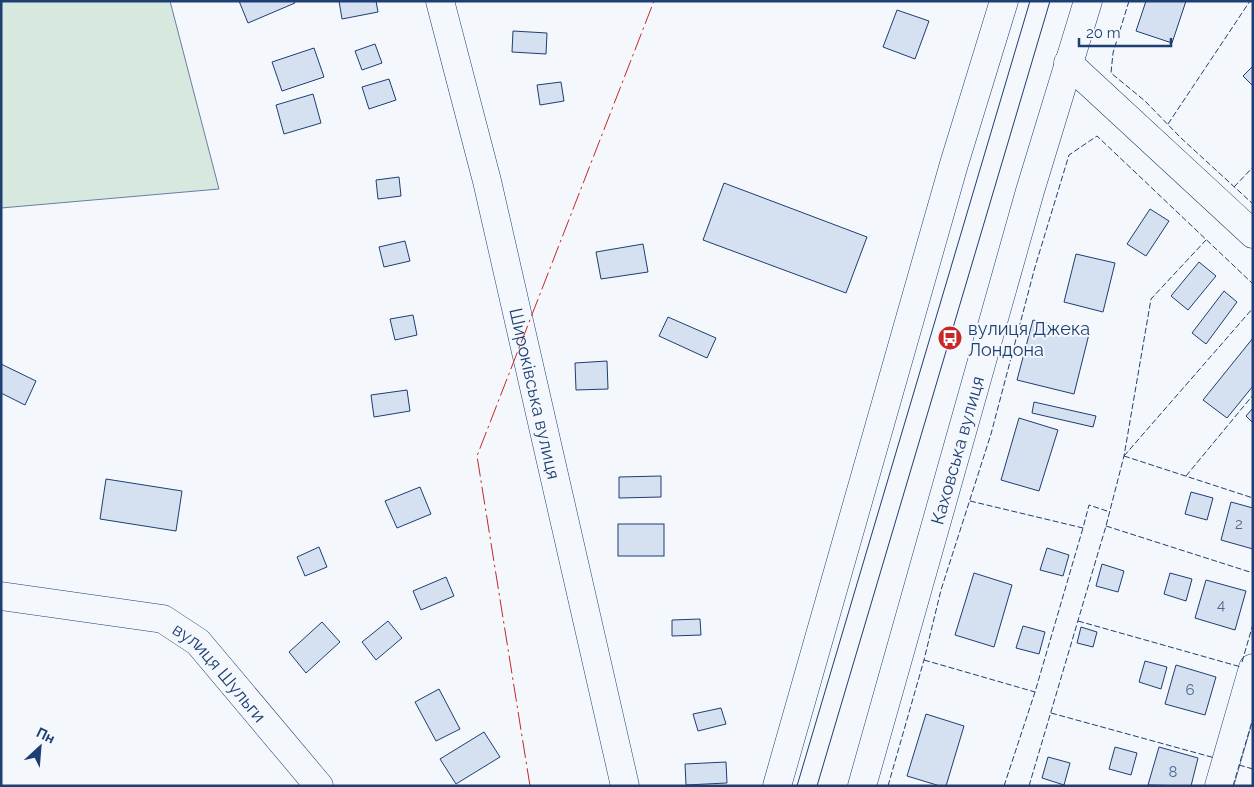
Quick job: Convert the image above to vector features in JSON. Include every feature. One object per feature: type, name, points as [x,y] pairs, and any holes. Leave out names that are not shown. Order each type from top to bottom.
[{"type":"street","name":"Широківська вулиця","points":[[440,1],[487,181],[625,786]]},
{"type":"street","points":[[777,786],[952,174],[1004,1]]},
{"type":"street","name":"Каховська вулиця","points":[[862,786],[1030,191],[1088,1]]},
{"type":"street","points":[[1068,63],[1253,234]]},
{"type":"street","name":"вулиця Шульги","points":[[1,596],[163,619],[198,642],[319,786]]},
{"type":"street","points":[[1219,786],[1253,668]]},
{"type":"shaded area","points":[[1,1],[170,1],[219,189],[1,208]]},
{"type":"building","points":[[239,1],[294,1],[295,3],[248,23]]},
{"type":"building","points":[[339,1],[376,1],[378,12],[342,19]]},
{"type":"building","points":[[1146,1],[1186,1],[1172,43],[1136,31]]},
{"type":"building","points":[[897,10],[929,21],[915,59],[883,47]]},
{"type":"building","points":[[513,31],[547,33],[546,54],[512,52]]},
{"type":"building","points":[[375,44],[382,63],[362,70],[355,51]]},
{"type":"building","points":[[314,48],[324,77],[282,91],[272,62]]},
{"type":"building","points":[[1253,66],[1253,86],[1243,76]]},
{"type":"building","points":[[389,79],[396,100],[369,109],[362,87]]},
{"type":"building","points":[[561,82],[564,101],[540,105],[537,85]]},
{"type":"building","points":[[313,94],[321,123],[284,134],[276,105]]},
{"type":"building","points":[[399,177],[401,196],[378,199],[376,180]]},
{"type":"building","points":[[724,183],[867,237],[846,293],[703,240]]},
{"type":"building","points":[[1150,209],[1169,221],[1146,256],[1127,244]]},
{"type":"building","points":[[405,241],[410,261],[384,267],[379,247]]},
{"type":"building","points":[[643,244],[648,272],[601,279],[596,252]]},
{"type":"building","points":[[1076,254],[1115,263],[1103,312],[1064,302]]},
{"type":"building","points":[[1199,262],[1216,276],[1188,310],[1171,296]]},
{"type":"building","points":[[1224,291],[1237,302],[1206,344],[1192,333]]},
{"type":"building","points":[[413,315],[417,335],[395,340],[390,319]]},
{"type":"building","points":[[668,317],[716,338],[707,358],[659,336]]},
{"type":"building","points":[[1033,320],[1089,334],[1074,394],[1017,380]]},
{"type":"building","points":[[1253,338],[1253,386],[1227,418],[1203,400]]},
{"type":"building","points":[[607,361],[608,389],[576,390],[575,363]]},
{"type":"building","points":[[1,364],[36,381],[25,405],[1,393]]},
{"type":"building","points":[[407,390],[410,411],[374,417],[371,395]]},
{"type":"building","points":[[1034,402],[1096,416],[1093,427],[1032,413]]},
{"type":"building","points":[[1253,408],[1253,423],[1246,416]]},
{"type":"building","points":[[1019,418],[1058,430],[1039,491],[1001,480]]},
{"type":"building","points":[[661,476],[661,497],[619,498],[619,477]]},
{"type":"building","points":[[106,479],[182,491],[176,531],[100,519]]},
{"type":"building","points":[[420,487],[431,514],[397,528],[385,501]]},
{"type":"building","points":[[1191,492],[1213,498],[1207,520],[1185,514]]},
{"type":"building","points":[[1231,502],[1253,508],[1253,549],[1221,540]]},
{"type":"building","points":[[618,524],[664,524],[664,556],[618,556]]},
{"type":"building","points":[[319,547],[327,567],[305,576],[297,557]]},
{"type":"building","points":[[1047,548],[1069,555],[1063,576],[1040,570]]},
{"type":"building","points":[[1102,564],[1124,571],[1118,592],[1096,586]]},
{"type":"building","points":[[974,573],[1012,585],[994,647],[955,635]]},
{"type":"building","points":[[1170,573],[1192,579],[1186,601],[1164,594]]},
{"type":"building","points":[[446,577],[454,596],[421,610],[413,591]]},
{"type":"building","points":[[1206,580],[1246,591],[1235,630],[1195,618]]},
{"type":"building","points":[[700,619],[701,635],[672,636],[672,620]]},
{"type":"building","points":[[388,621],[402,638],[376,660],[362,642]]},
{"type":"building","points":[[322,622],[340,642],[306,673],[289,652]]},
{"type":"building","points":[[1023,626],[1045,632],[1039,654],[1016,648]]},
{"type":"building","points":[[1081,627],[1097,632],[1093,647],[1077,643]]},
{"type":"building","points":[[1145,661],[1167,667],[1161,689],[1139,682]]},
{"type":"building","points":[[1176,665],[1216,677],[1205,715],[1165,704]]},
{"type":"building","points":[[439,689],[460,729],[436,741],[415,702]]},
{"type":"building","points":[[721,708],[726,724],[698,731],[693,714]]},
{"type":"building","points":[[926,714],[964,726],[946,786],[907,776]]},
{"type":"building","points":[[484,732],[500,757],[456,784],[440,759]]},
{"type":"building","points":[[1115,747],[1137,753],[1131,775],[1109,769]]},
{"type":"building","points":[[1159,747],[1198,758],[1191,786],[1148,785]]},
{"type":"building","points":[[1048,757],[1070,763],[1064,785],[1042,778]]},
{"type":"building","points":[[726,762],[727,783],[686,785],[685,764]]},
{"type":"tram line","points":[[797,786],[1030,1]]},
{"type":"tram line","points":[[817,786],[1050,1]]},
{"type":"fence","points":[[1129,1],[1113,53],[1111,73],[1145,101],[1181,138],[1253,204]]},
{"type":"fence","points":[[1168,124],[1250,1]]},
{"type":"fence","points":[[888,786],[924,660],[941,590],[991,434],[1035,267],[1069,155],[1097,136],[1253,284]]},
{"type":"fence","points":[[1234,187],[1253,167]]},
{"type":"fence","points":[[1029,786],[1106,526],[1124,456],[1151,299],[1206,240]]},
{"type":"fence","points":[[1124,456],[1253,308]]},
{"type":"fence","points":[[1186,476],[1253,395]]},
{"type":"fence","points":[[1124,456],[1253,498]]},
{"type":"fence","points":[[970,501],[1083,528],[1089,505],[1110,512]]},
{"type":"fence","points":[[1106,526],[1253,573]]},
{"type":"fence","points":[[1004,786],[1035,692],[1083,528]]},
{"type":"fence","points":[[1078,621],[1241,667]]},
{"type":"fence","points":[[1242,662],[1253,624]]},
{"type":"fence","points":[[924,660],[1035,692]]},
{"type":"fence","points":[[1051,713],[1215,758]]},
{"type":"fence","points":[[1233,786],[1253,718]]},
{"type":"fence","points":[[1239,765],[1253,769]]},
{"type":"power","points":[[530,786],[477,456],[654,1]]},
{"type":"place","name":"вулиця Джека Лондона","points":[[950,338]]}]
